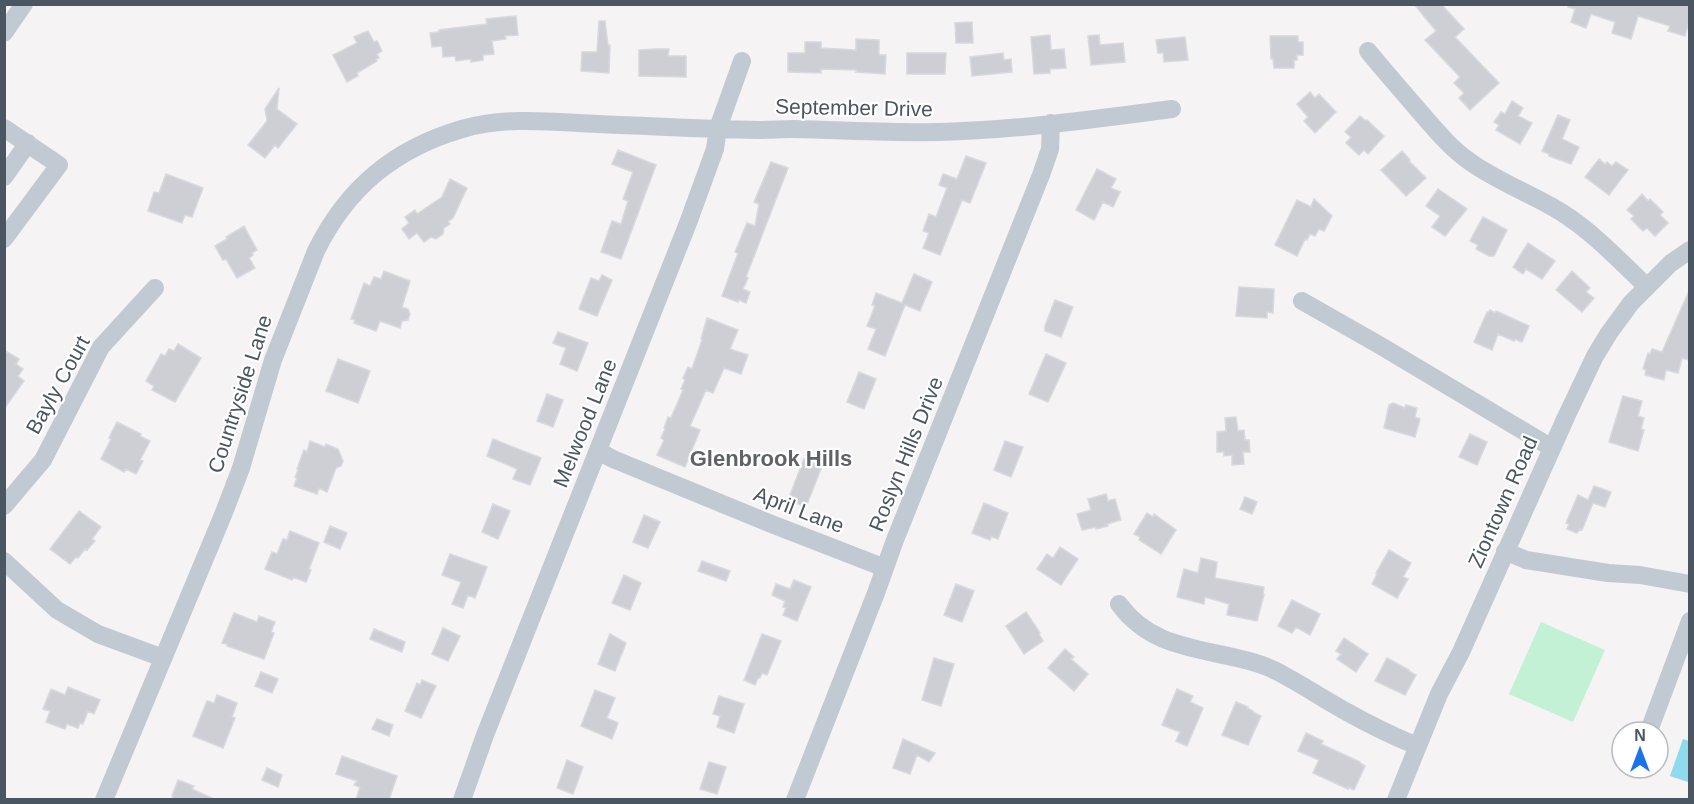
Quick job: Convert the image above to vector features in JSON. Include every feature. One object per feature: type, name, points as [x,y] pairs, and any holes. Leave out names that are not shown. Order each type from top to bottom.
[{"type":"street","points":[[4,33],[24,4]]},
{"type":"street","points":[[1368,51],[1411,102],[1462,155],[1483,170],[1564,214],[1603,245],[1647,287]]},
{"type":"street","name":"Melwood Lane","points":[[462,800],[485,735],[688,223],[715,148],[718,128],[742,61]]},
{"type":"street","name":"September Drive","points":[[534,121],[718,128],[941,132],[1015,128],[1172,109]]},
{"type":"street","name":"Countryside Lane","points":[[104,800],[241,468],[273,360],[291,311],[316,251],[340,210],[364,183],[406,151],[437,137],[480,125],[534,121]]},
{"type":"street","name":"Roslyn Hills Drive","points":[[795,800],[1041,175],[1050,149],[1051,123]]},
{"type":"street","points":[[4,128],[59,165],[4,239]]},
{"type":"street","points":[[4,177],[28,143]]},
{"type":"street","name":"Ziontown Road","points":[[1396,800],[1439,694],[1461,652],[1595,356],[1631,303],[1671,263],[1689,250]]},
{"type":"street","name":"Bayly Court","points":[[4,506],[43,460],[101,347],[155,288]]},
{"type":"street","points":[[1302,301],[1552,448]]},
{"type":"street","name":"April Lane","points":[[598,451],[764,521],[885,568]]},
{"type":"street","points":[[1505,551],[1526,560],[1689,584]]},
{"type":"street","points":[[4,561],[57,610],[98,634],[163,658]]},
{"type":"street","points":[[1119,604],[1128,616],[1156,637],[1172,643],[1257,663],[1275,670],[1349,714],[1417,746]]},
{"type":"street","points":[[1653,720],[1689,621]]},
{"type":"green space","points":[[1541,622],[1605,650],[1573,722],[1509,694]]},
{"type":"water","points":[[1683,739],[1689,741],[1689,786],[1688,782],[1670,776]]},
{"type":"building","points":[[1414,4],[1441,4],[1464,29],[1455,37],[1499,83],[1470,110],[1459,98],[1464,93],[1454,83],[1460,77],[1425,40],[1436,31]]},
{"type":"building","points":[[1569,4],[1689,4],[1689,22],[1685,36],[1668,31],[1670,26],[1638,16],[1631,39],[1612,33],[1615,22],[1591,14],[1586,28],[1571,22],[1575,9],[1568,7]]},
{"type":"building","points":[[516,16],[518,35],[505,36],[506,39],[492,41],[494,54],[483,55],[483,60],[456,61],[455,56],[443,57],[442,46],[432,47],[430,33],[487,24],[486,19]]},
{"type":"building","points":[[599,21],[605,21],[608,45],[610,45],[609,73],[581,71],[582,52],[597,52]]},
{"type":"building","points":[[972,22],[973,43],[956,43],[955,23]]},
{"type":"building","points":[[368,31],[382,51],[377,54],[379,58],[376,59],[377,61],[347,82],[333,55],[357,43],[354,37]]},
{"type":"building","points":[[1050,35],[1051,50],[1064,49],[1066,68],[1050,69],[1050,73],[1034,74],[1031,37]]},
{"type":"building","points":[[1099,35],[1100,45],[1123,43],[1125,62],[1091,65],[1088,36]]},
{"type":"building","points":[[1270,36],[1298,36],[1298,42],[1303,42],[1303,55],[1297,55],[1294,68],[1274,68],[1273,59],[1271,59]]},
{"type":"building","points":[[1185,37],[1188,60],[1164,62],[1163,53],[1158,53],[1156,40]]},
{"type":"building","points":[[856,39],[879,40],[879,55],[886,55],[885,74],[856,72],[857,70],[821,69],[821,73],[788,72],[788,53],[805,53],[805,42],[821,42],[821,48],[856,50]]},
{"type":"building","points":[[669,49],[668,56],[686,56],[686,77],[639,76],[639,50]]},
{"type":"building","points":[[907,53],[946,53],[945,74],[907,74]]},
{"type":"building","points":[[1003,53],[1004,60],[1011,59],[1012,72],[972,76],[970,57]]},
{"type":"building","points":[[279,88],[277,109],[297,124],[278,148],[275,145],[265,158],[248,145],[267,121],[265,109]]},
{"type":"building","points":[[1310,92],[1315,98],[1319,94],[1336,112],[1315,133],[1304,121],[1308,117],[1297,104]]},
{"type":"building","points":[[1512,101],[1523,108],[1518,116],[1532,123],[1520,144],[1496,130],[1499,125],[1494,122],[1501,112],[1505,114]]},
{"type":"building","points":[[1558,115],[1570,120],[1562,139],[1579,147],[1571,164],[1542,151]]},
{"type":"building","points":[[1360,116],[1384,136],[1368,154],[1364,150],[1359,155],[1346,143],[1351,137],[1345,132]]},
{"type":"building","points":[[618,150],[656,165],[621,259],[601,252],[612,221],[621,224],[628,201],[623,199],[633,172],[612,164]]},
{"type":"building","points":[[1402,151],[1426,178],[1406,196],[1381,170]]},
{"type":"building","points":[[966,156],[986,163],[970,203],[962,200],[940,255],[923,248],[929,233],[923,231],[929,214],[936,217],[947,188],[939,185],[943,174],[957,179]]},
{"type":"building","points":[[1599,159],[1612,166],[1616,162],[1628,170],[1609,195],[1585,177]]},
{"type":"building","points":[[771,162],[788,168],[746,277],[748,278],[743,289],[750,292],[746,303],[739,300],[738,302],[722,296],[738,253],[735,252],[747,223],[755,226],[759,204],[754,202]]},
{"type":"building","points":[[1097,169],[1116,179],[1111,188],[1120,192],[1113,207],[1103,202],[1094,220],[1076,210]]},
{"type":"building","points":[[166,174],[203,188],[192,217],[185,215],[182,223],[148,211],[154,192],[159,193]]},
{"type":"building","points":[[450,179],[467,188],[453,218],[448,221],[450,224],[436,239],[431,237],[424,242],[417,233],[409,239],[402,229],[409,223],[405,217],[415,210],[417,214],[442,197]]},
{"type":"building","points":[[1438,189],[1467,209],[1445,236],[1432,227],[1440,216],[1426,206]]},
{"type":"building","points":[[1642,194],[1663,212],[1660,215],[1668,223],[1655,236],[1647,228],[1643,231],[1631,219],[1634,216],[1627,210]]},
{"type":"building","points":[[1314,199],[1332,216],[1324,231],[1319,229],[1315,236],[1310,234],[1297,256],[1275,245],[1297,200],[1311,207]]},
{"type":"building","points":[[1483,217],[1507,230],[1494,256],[1489,256],[1476,249],[1478,245],[1470,241]]},
{"type":"building","points":[[244,226],[257,250],[249,258],[255,268],[237,278],[215,246]]},
{"type":"building","points":[[1528,243],[1555,261],[1542,279],[1526,269],[1523,274],[1513,267]]},
{"type":"building","points":[[384,271],[410,281],[402,307],[408,309],[410,314],[408,320],[402,321],[400,328],[380,321],[376,331],[354,323],[355,320],[351,319],[364,283],[370,286],[374,277],[381,279]]},
{"type":"building","points":[[1572,271],[1590,288],[1586,292],[1594,298],[1582,312],[1556,290]]},
{"type":"building","points":[[914,274],[932,282],[920,311],[905,305],[885,356],[868,349],[876,329],[867,326],[875,306],[872,305],[876,293],[902,303]]},
{"type":"building","points":[[602,275],[612,280],[597,316],[579,309],[591,278],[599,281]]},
{"type":"building","points":[[1239,287],[1274,289],[1273,313],[1267,312],[1267,318],[1236,316]]},
{"type":"building","points":[[1689,291],[1689,360],[1682,358],[1678,373],[1666,370],[1664,380],[1645,375],[1646,370],[1643,369],[1648,353],[1650,354],[1652,349],[1662,352]]},
{"type":"building","points":[[1055,300],[1073,307],[1061,337],[1045,331]]},
{"type":"building","points":[[1490,310],[1529,326],[1522,342],[1498,334],[1492,350],[1474,342]]},
{"type":"building","points":[[707,318],[738,330],[730,349],[748,355],[741,374],[724,368],[713,393],[706,390],[690,426],[700,430],[685,467],[657,455],[664,440],[661,438],[668,417],[671,418],[683,390],[681,389],[685,380],[683,378],[688,367],[692,369]]},
{"type":"building","points":[[558,332],[588,343],[577,371],[560,364],[566,348],[553,343]]},
{"type":"building","points":[[178,344],[201,358],[175,402],[152,390],[154,386],[146,381],[161,354],[165,356],[169,349],[174,351]]},
{"type":"building","points":[[4,350],[19,359],[16,364],[23,369],[18,376],[24,381],[4,409]]},
{"type":"building","points":[[1046,354],[1066,363],[1048,402],[1029,394]]},
{"type":"building","points":[[338,359],[370,371],[358,403],[326,391]]},
{"type":"building","points":[[859,372],[876,379],[864,409],[847,402]]},
{"type":"building","points":[[547,394],[563,400],[553,427],[537,421]]},
{"type":"building","points":[[1623,396],[1642,401],[1638,416],[1644,418],[1641,429],[1644,430],[1638,451],[1609,442]]},
{"type":"building","points":[[1393,403],[1405,408],[1406,405],[1417,408],[1415,417],[1420,419],[1415,437],[1384,428],[1389,405]]},
{"type":"building","points":[[1236,417],[1238,431],[1244,430],[1245,440],[1249,440],[1250,452],[1243,452],[1244,464],[1232,465],[1232,455],[1224,456],[1224,452],[1217,452],[1217,432],[1226,431],[1225,418]]},
{"type":"building","points":[[117,422],[150,441],[136,474],[126,469],[124,472],[101,459]]},
{"type":"building","points":[[1470,434],[1487,442],[1477,465],[1459,457]]},
{"type":"building","points":[[493,439],[541,458],[530,485],[513,479],[517,469],[487,456]]},
{"type":"building","points":[[310,441],[338,449],[343,461],[341,466],[336,468],[327,492],[319,488],[317,494],[294,486],[297,469],[304,450],[307,452]]},
{"type":"building","points":[[1005,441],[1023,447],[1011,477],[994,470]]},
{"type":"building","points":[[804,459],[822,466],[806,507],[788,500]]},
{"type":"building","points":[[1594,486],[1611,492],[1605,507],[1593,503],[1582,530],[1580,529],[1577,533],[1567,529],[1569,524],[1566,523],[1578,495],[1588,500]]},
{"type":"building","points":[[1106,494],[1108,501],[1115,499],[1121,520],[1107,524],[1108,526],[1082,530],[1077,514],[1091,510],[1088,499]]},
{"type":"building","points":[[1245,497],[1257,502],[1252,514],[1240,509]]},
{"type":"building","points":[[984,503],[1008,513],[998,539],[991,536],[990,540],[972,533]]},
{"type":"building","points":[[493,504],[510,511],[498,539],[482,532]]},
{"type":"building","points":[[79,511],[101,527],[92,539],[95,541],[70,564],[50,549]]},
{"type":"building","points":[[1147,513],[1153,517],[1154,514],[1176,530],[1161,554],[1139,540],[1140,537],[1134,534]]},
{"type":"building","points":[[644,515],[660,522],[648,548],[633,542]]},
{"type":"building","points":[[330,526],[347,533],[340,549],[324,542]]},
{"type":"building","points":[[290,531],[319,543],[306,582],[293,577],[292,580],[265,569],[272,552],[277,554],[283,539],[287,540]]},
{"type":"building","points":[[1060,547],[1078,559],[1061,585],[1037,569],[1047,554],[1053,558]]},
{"type":"building","points":[[1389,550],[1411,563],[1403,577],[1408,579],[1397,598],[1372,584]]},
{"type":"building","points":[[450,554],[487,567],[475,598],[468,595],[463,608],[452,604],[461,582],[442,575]]},
{"type":"building","points":[[1201,558],[1217,562],[1215,578],[1264,587],[1257,621],[1227,615],[1229,604],[1205,597],[1204,604],[1177,597],[1184,569],[1198,573]]},
{"type":"building","points":[[702,561],[730,571],[726,581],[698,571]]},
{"type":"building","points":[[624,575],[641,583],[630,610],[612,603]]},
{"type":"building","points":[[794,580],[811,587],[797,621],[783,615],[786,608],[783,607],[785,601],[772,595],[776,584],[790,589]]},
{"type":"building","points":[[956,584],[974,591],[962,622],[944,615]]},
{"type":"building","points":[[1292,600],[1320,614],[1310,635],[1296,627],[1292,633],[1278,626]]},
{"type":"building","points":[[1026,612],[1043,641],[1024,654],[1006,626]]},
{"type":"building","points":[[234,613],[257,622],[259,616],[275,622],[271,632],[274,633],[264,659],[222,643]]},
{"type":"building","points":[[443,628],[460,636],[448,661],[432,654]]},
{"type":"building","points":[[374,629],[405,642],[402,652],[370,639]]},
{"type":"building","points":[[610,634],[626,643],[615,671],[598,664]]},
{"type":"building","points":[[762,634],[781,641],[767,675],[762,673],[755,685],[744,680]]},
{"type":"building","points":[[1344,638],[1368,654],[1356,672],[1337,659],[1341,654],[1336,651]]},
{"type":"building","points":[[1065,649],[1074,657],[1071,659],[1088,674],[1074,691],[1048,668]]},
{"type":"building","points":[[934,658],[954,664],[941,706],[922,700]]},
{"type":"building","points":[[1387,658],[1416,675],[1405,695],[1375,681]]},
{"type":"building","points":[[261,672],[278,679],[272,693],[255,686]]},
{"type":"building","points":[[422,680],[436,686],[421,718],[405,711],[417,683],[420,685]]},
{"type":"building","points":[[68,687],[100,700],[94,714],[88,711],[83,724],[80,723],[78,728],[67,724],[65,729],[46,722],[50,711],[43,709],[51,689],[65,695]]},
{"type":"building","points":[[1177,689],[1193,696],[1190,702],[1203,708],[1187,746],[1176,741],[1180,732],[1162,725]]},
{"type":"building","points":[[595,690],[615,698],[607,718],[618,723],[612,739],[581,726]]},
{"type":"building","points":[[217,695],[237,703],[232,717],[235,718],[223,748],[193,736],[207,701],[214,703]]},
{"type":"building","points":[[719,696],[744,704],[734,733],[717,727],[720,716],[713,714]]},
{"type":"building","points":[[1236,702],[1261,716],[1248,745],[1222,735]]},
{"type":"building","points":[[377,719],[393,725],[389,736],[372,729]]},
{"type":"building","points":[[1306,733],[1323,741],[1321,744],[1365,766],[1354,790],[1313,773],[1319,760],[1298,751]]},
{"type":"building","points":[[903,739],[935,753],[929,762],[917,755],[910,774],[893,768]]},
{"type":"building","points":[[342,756],[397,776],[389,800],[356,800],[360,787],[354,785],[357,781],[336,774]]},
{"type":"building","points":[[567,760],[583,767],[573,794],[557,788]]},
{"type":"building","points":[[709,762],[726,767],[717,794],[700,789]]},
{"type":"building","points":[[267,768],[282,775],[278,787],[262,780]]},
{"type":"building","points":[[178,780],[194,786],[192,789],[216,800],[172,800]]},
{"type":"district","name":"Glenbrook Hills","points":[[771,458]]}]
